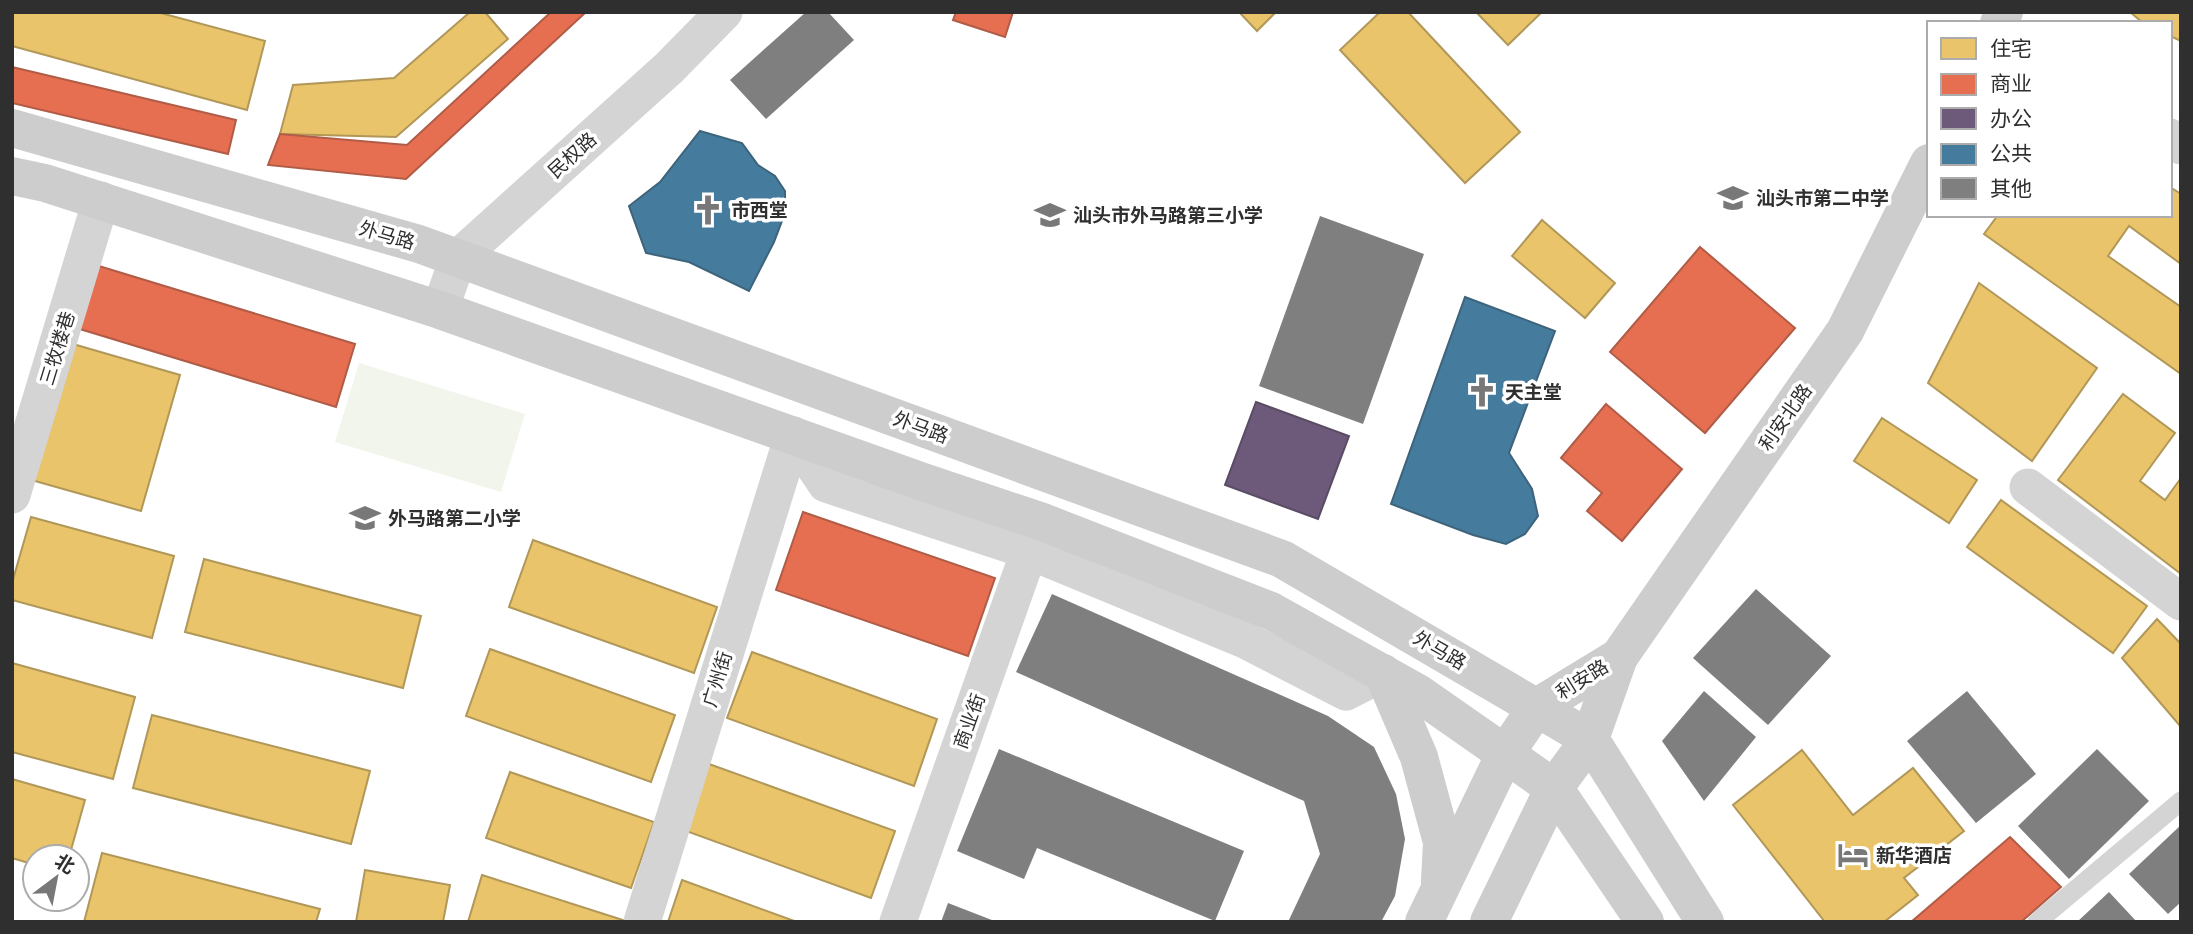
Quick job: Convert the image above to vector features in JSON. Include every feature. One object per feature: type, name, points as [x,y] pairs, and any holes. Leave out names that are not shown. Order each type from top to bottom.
[{"type":"street","name":"民权路","points":[[440,310],[458,258],[669,68],[723,12]]},
{"type":"street","name":"外马路","points":[[12,128],[419,244],[1282,559],[1590,739],[1705,922]]},
{"type":"street","name":"利安北路","points":[[1619,657],[1844,331],[1927,167]]},
{"type":"street","points":[[12,176],[101,200],[440,310],[793,435],[1034,536],[1271,611],[1418,693],[1554,788],[1645,922]]},
{"type":"street","name":"三牧楼巷","points":[[12,495],[101,200]]},
{"type":"street","name":"广州街","points":[[642,922],[793,435]]},
{"type":"street","points":[[2028,488],[2181,602]]},
{"type":"street","name":"商业街","points":[[898,922],[1034,536]]},
{"type":"street","name":"利安路","points":[[1432,906],[1505,754],[1537,707],[1619,657]]},
{"type":"street","name":"利安路","points":[[1489,922],[1554,788],[1590,739],[1619,657]]},
{"type":"street","points":[[1383,673],[1419,757],[1441,842],[1432,906]]},
{"type":"lane","points":[[2037,922],[2181,800]]},
{"type":"shaded area","points":[[359,363],[525,414],[501,492],[335,442]]},
{"type":"building: 住宅","points":[[12,12],[157,12],[265,41],[247,110],[12,46]]},
{"type":"building: 住宅","points":[[470,12],[485,12],[508,39],[396,137],[280,134],[293,85],[394,78]]},
{"type":"building: 住宅","points":[[1239,12],[1276,12],[1257,31]]},
{"type":"building: 住宅","points":[[1380,12],[1408,12],[1520,132],[1465,183],[1340,50]]},
{"type":"building: 住宅","points":[[1476,12],[1542,12],[1508,45]]},
{"type":"building: 住宅","points":[[2130,12],[2181,12],[2181,41],[2172,37],[2172,21],[2141,21]]},
{"type":"building: 住宅","points":[[2172,188],[2181,194],[2181,264],[2129,226],[2108,256],[2181,307],[2181,374],[1984,234],[1997,217],[2172,217]]},
{"type":"building: 住宅","points":[[1542,220],[1615,283],[1585,318],[1512,256]]},
{"type":"building: 住宅","points":[[1979,283],[2097,368],[2032,461],[1928,383]]},
{"type":"building: 住宅","points":[[66,342],[180,375],[141,511],[28,479]]},
{"type":"building: 住宅","points":[[2123,394],[2175,433],[2140,481],[2165,500],[2181,478],[2181,574],[2058,480]]},
{"type":"building: 住宅","points":[[1882,418],[1977,480],[1949,523],[1854,461]]},
{"type":"building: 住宅","points":[[2001,500],[2147,606],[2113,653],[1967,547]]},
{"type":"building: 住宅","points":[[31,517],[174,556],[152,638],[12,600],[12,583]]},
{"type":"building: 住宅","points":[[533,540],[717,607],[694,673],[509,607]]},
{"type":"building: 住宅","points":[[204,559],[421,616],[403,688],[185,632]]},
{"type":"building: 住宅","points":[[2157,619],[2181,644],[2181,727],[2122,658]]},
{"type":"building: 住宅","points":[[490,649],[675,715],[651,782],[466,716]]},
{"type":"building: 住宅","points":[[752,652],[937,719],[914,786],[727,718]]},
{"type":"building: 住宅","points":[[12,663],[135,697],[113,779],[12,752]]},
{"type":"building: 住宅","points":[[152,715],[370,771],[351,844],[133,788]]},
{"type":"building: 住宅","name":"新华酒店","points":[[1802,750],[1853,815],[1913,768],[1964,831],[1904,878],[1918,895],[1884,922],[1825,922],[1733,805]]},
{"type":"building: 住宅","points":[[709,764],[895,831],[871,898],[686,831]]},
{"type":"building: 住宅","points":[[510,772],[654,822],[631,888],[486,838]]},
{"type":"building: 住宅","points":[[12,779],[85,800],[73,843],[21,843],[21,861],[12,858]]},
{"type":"building: 住宅","points":[[102,853],[320,909],[316,922],[84,922],[86,913],[91,913],[91,895]]},
{"type":"building: 住宅","points":[[365,870],[450,885],[443,922],[356,922]]},
{"type":"building: 住宅","points":[[482,875],[629,922],[468,922]]},
{"type":"building: 住宅","points":[[682,880],[797,922],[668,922]]},
{"type":"building: 商业","points":[[551,12],[586,12],[406,179],[268,165],[280,134],[407,145]]},
{"type":"building: 商业","points":[[956,12],[1013,12],[1005,37],[953,20]]},
{"type":"building: 商业","points":[[12,67],[236,120],[228,154],[12,103]]},
{"type":"building: 商业","points":[[1700,247],[1795,328],[1705,433],[1610,352]]},
{"type":"building: 商业","points":[[89,263],[355,344],[336,407],[70,326]]},
{"type":"building: 商业","points":[[1606,404],[1682,469],[1622,541],[1587,511],[1602,493],[1561,458]]},
{"type":"building: 商业","points":[[803,512],[995,578],[968,656],[776,590]]},
{"type":"building: 商业","points":[[2010,837],[2061,887],[2021,922],[1911,922]]},
{"type":"building: 办公","points":[[1256,402],[1349,436],[1318,519],[1225,485]]},
{"type":"building: 公共","name":"市西堂","points":[[700,131],[742,143],[758,165],[775,176],[785,191],[785,213],[774,242],[749,291],[689,262],[646,253],[629,206],[660,182]]},
{"type":"building: 公共","name":"天主堂","points":[[1465,297],[1555,331],[1509,453],[1532,489],[1538,516],[1525,534],[1506,544],[1473,535],[1391,504]]},
{"type":"building: 其他","points":[[806,12],[828,12],[854,40],[766,119],[730,80]]},
{"type":"building: 其他","points":[[1320,216],[1424,254],[1363,424],[1259,386]]},
{"type":"building: 其他","points":[[1756,589],[1831,656],[1768,725],[1693,658]]},
{"type":"building: 其他","points":[[1052,594],[1328,716],[1374,747],[1396,794],[1405,839],[1395,896],[1381,922],[1288,922],[1320,854],[1304,801],[1016,672]]},
{"type":"building: 其他","points":[[1704,691],[1756,737],[1704,801],[1662,741]]},
{"type":"building: 其他","points":[[1967,691],[2036,774],[1976,823],[1907,741]]},
{"type":"building: 其他","points":[[999,749],[1244,851],[1215,921],[1037,848],[1024,879],[957,851]]},
{"type":"building: 其他","points":[[2097,749],[2149,801],[2069,879],[2018,826]]},
{"type":"building: 其他","points":[[2181,825],[2181,902],[2168,914],[2129,874]]},
{"type":"building: 其他","points":[[2109,892],[2137,922],[2077,922]]},
{"type":"building: 其他","points":[[948,903],[997,922],[941,922]]},
{"type":"place","name":"汕头市第二中学","points":[[1733,198]]},
{"type":"place","name":"市西堂","points":[[708,210]]},
{"type":"place","name":"汕头市外马路第三小学","points":[[1050,215]]},
{"type":"place","name":"天主堂","points":[[1482,392]]},
{"type":"place","name":"外马路第二小学","points":[[365,518]]},
{"type":"place","name":"新华酒店","points":[[1853,855]]}]
